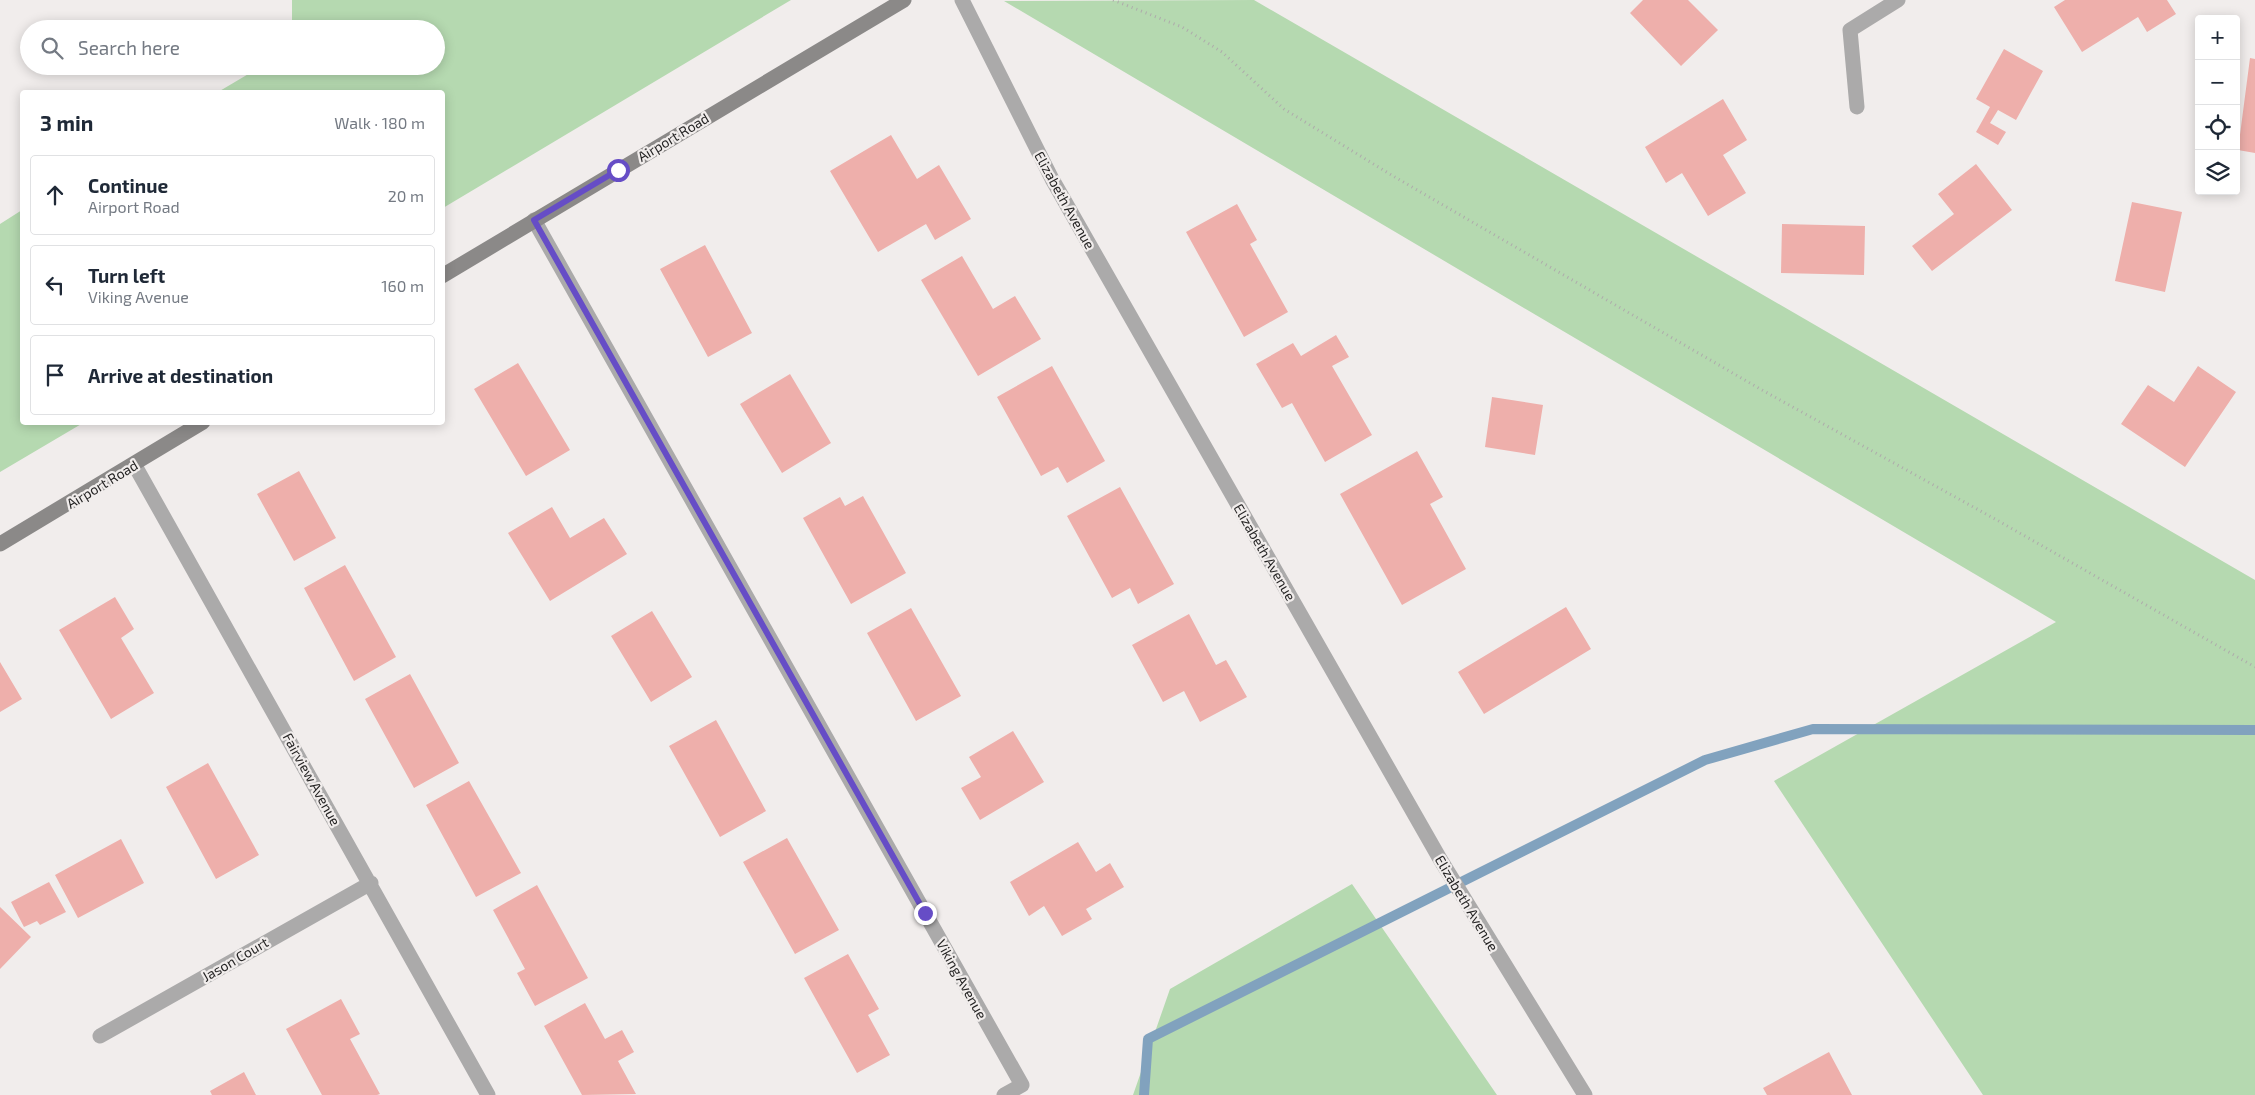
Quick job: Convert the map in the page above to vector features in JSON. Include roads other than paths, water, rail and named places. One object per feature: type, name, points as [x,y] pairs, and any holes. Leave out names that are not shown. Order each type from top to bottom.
[{"type":"main road","name":"Airport Road","points":[[445,274],[904,0]]},
{"type":"main road","name":"Airport Road","points":[[0,544],[197,425]]},
{"type":"street","name":"Elizabeth Avenue","points":[[962,0],[1052,179],[1440,859],[1585,1095]]},
{"type":"street","points":[[1857,107],[1850,30],[1898,0]]},
{"type":"street","name":"Viking Avenue","points":[[534,220],[1022,1085],[1004,1095]]},
{"type":"street","name":"Fairview Avenue","points":[[134,464],[371,883],[488,1095]]},
{"type":"street","name":"Jason Court","points":[[100,1036],[371,883]]},
{"type":"waterway","points":[[1144,1095],[1148,1039],[1705,760],[1813,729],[2255,730]]}]
